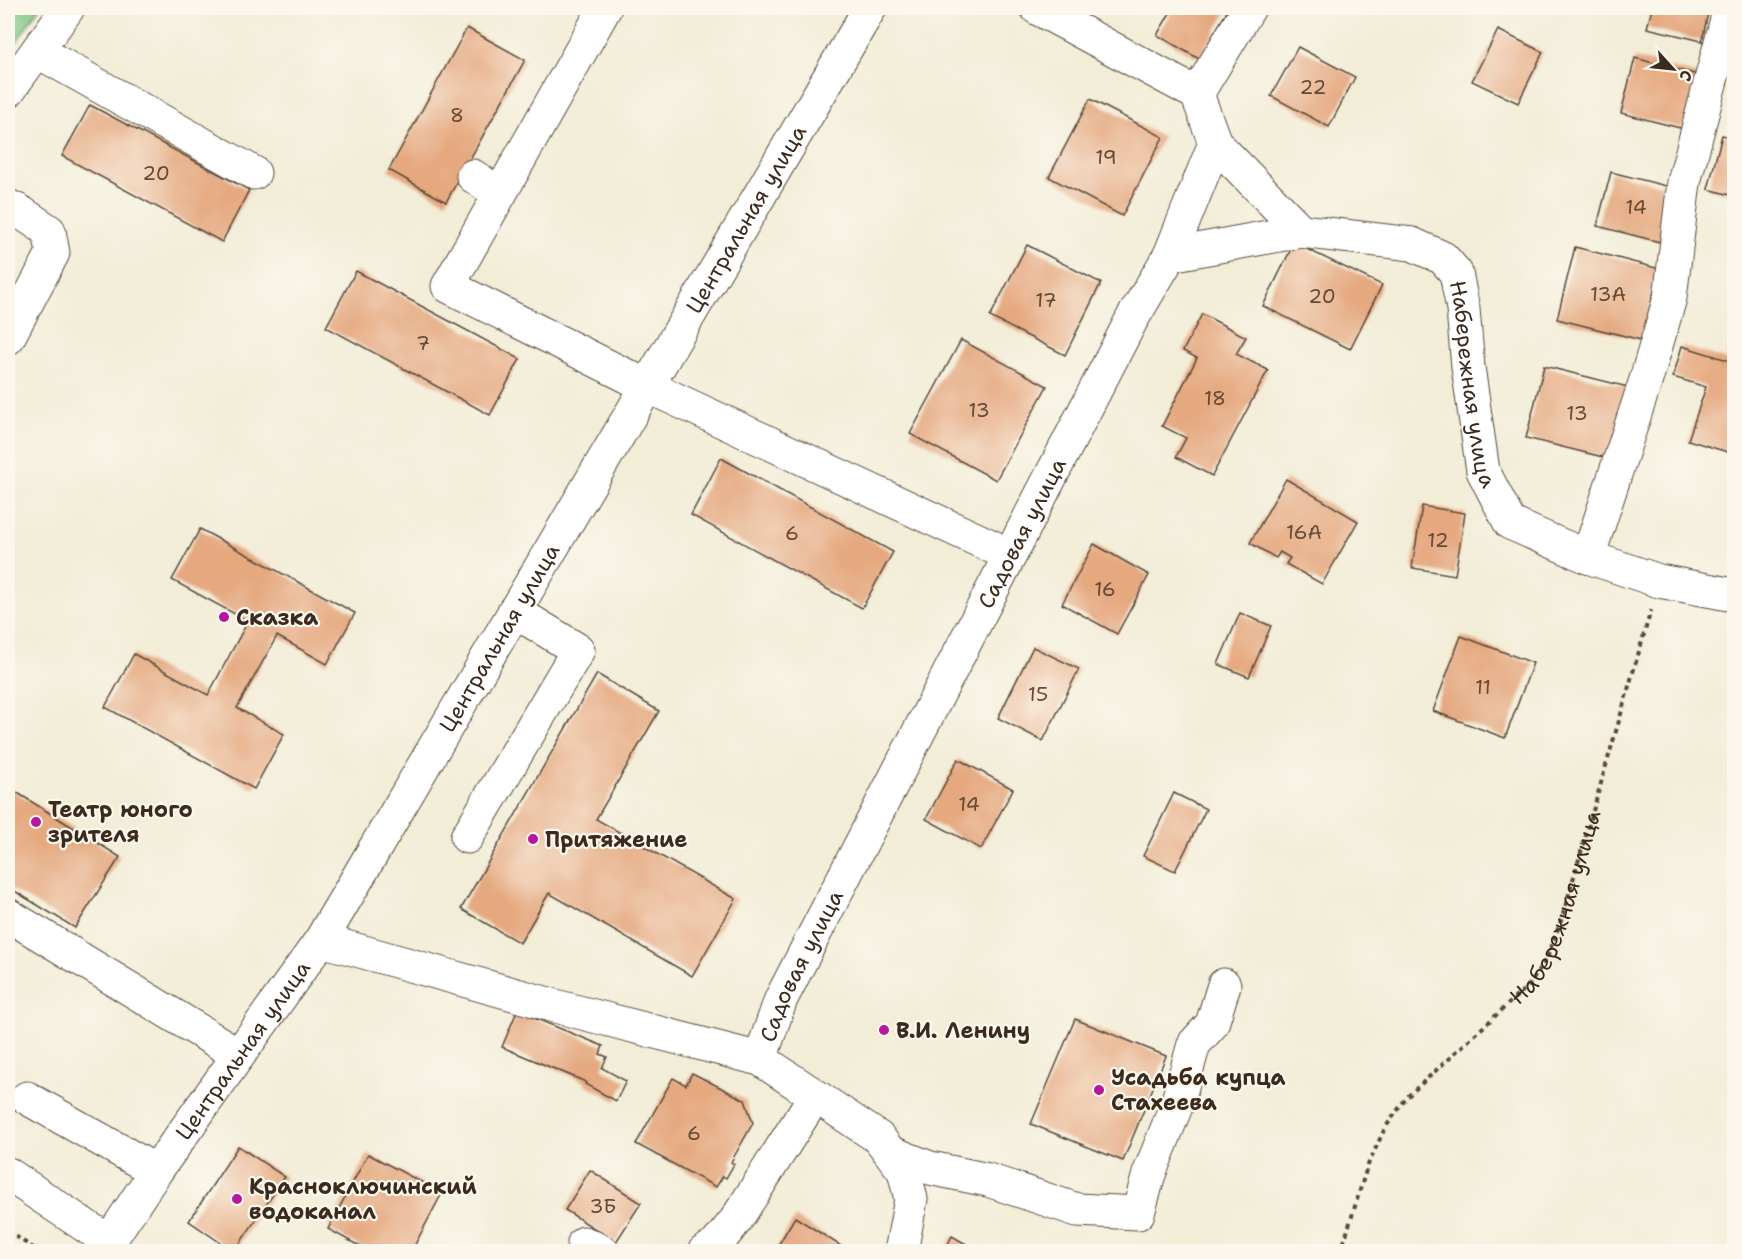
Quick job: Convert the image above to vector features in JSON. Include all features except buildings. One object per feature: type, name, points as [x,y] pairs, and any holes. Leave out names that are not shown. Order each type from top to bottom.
[{"type":"street","points":[[8,91],[68,8]]},
{"type":"street","points":[[605,8],[448,286],[647,386],[1010,555]]},
{"type":"street","name":"Центральная улица","points":[[105,1246],[321,940],[870,8]]},
{"type":"street","points":[[1037,8],[1197,94],[1215,143],[1301,231]]},
{"type":"street","points":[[1197,94],[1249,8]]},
{"type":"street","points":[[1588,557],[1645,383],[1670,298],[1684,182],[1730,8]]},
{"type":"street","points":[[37,51],[254,173]]},
{"type":"street","name":"Садовая улица","points":[[760,1059],[781,999],[1132,319],[1170,255],[1215,143]]},
{"type":"street","points":[[473,176],[500,194]]},
{"type":"street","points":[[8,206],[49,231],[53,253],[8,338]]},
{"type":"street","name":"Набережная улица","points":[[1170,255],[1301,231],[1412,244],[1443,258],[1456,273],[1463,309],[1468,367],[1483,471],[1510,523],[1588,557],[1659,581]]},
{"type":"street","points":[[1659,581],[1734,595]]},
{"type":"street","points":[[467,837],[578,650],[514,611]]},
{"type":"street","points":[[8,915],[239,1055]]},
{"type":"street","points":[[321,940],[559,1007],[760,1059],[879,1138],[890,1152],[904,1172],[911,1200],[901,1251]]},
{"type":"street","points":[[890,1152],[930,1168],[988,1180],[1077,1210],[1138,1214],[1149,1174],[1177,1104],[1194,1044],[1212,1024],[1224,985]]},
{"type":"street","points":[[704,1251],[716,1245],[736,1220],[815,1096]]},
{"type":"street","points":[[27,1098],[156,1171]]},
{"type":"street","points":[[8,1174],[105,1246]]},
{"type":"path","name":"Набережная улица","points":[[1341,1251],[1367,1167],[1385,1128],[1407,1097],[1530,984],[1547,958],[1562,918],[1659,581]]},
{"type":"path","points":[[8,1232],[39,1251]]},
{"type":"green space","points":[[8,8],[39,8],[8,55]]},
{"type":"place","name":"Сказка","points":[[224,617]]},
{"type":"place","name":"Театр юного зрителя","points":[[36,822]]},
{"type":"place","name":"Притяжение","points":[[533,839]]},
{"type":"place","name":"В.И. Ленину","points":[[884,1030]]},
{"type":"place","name":"Усадьба купца Стахеева","points":[[1099,1090]]},
{"type":"place","name":"Красноключинский водоканал","points":[[237,1199]]}]
